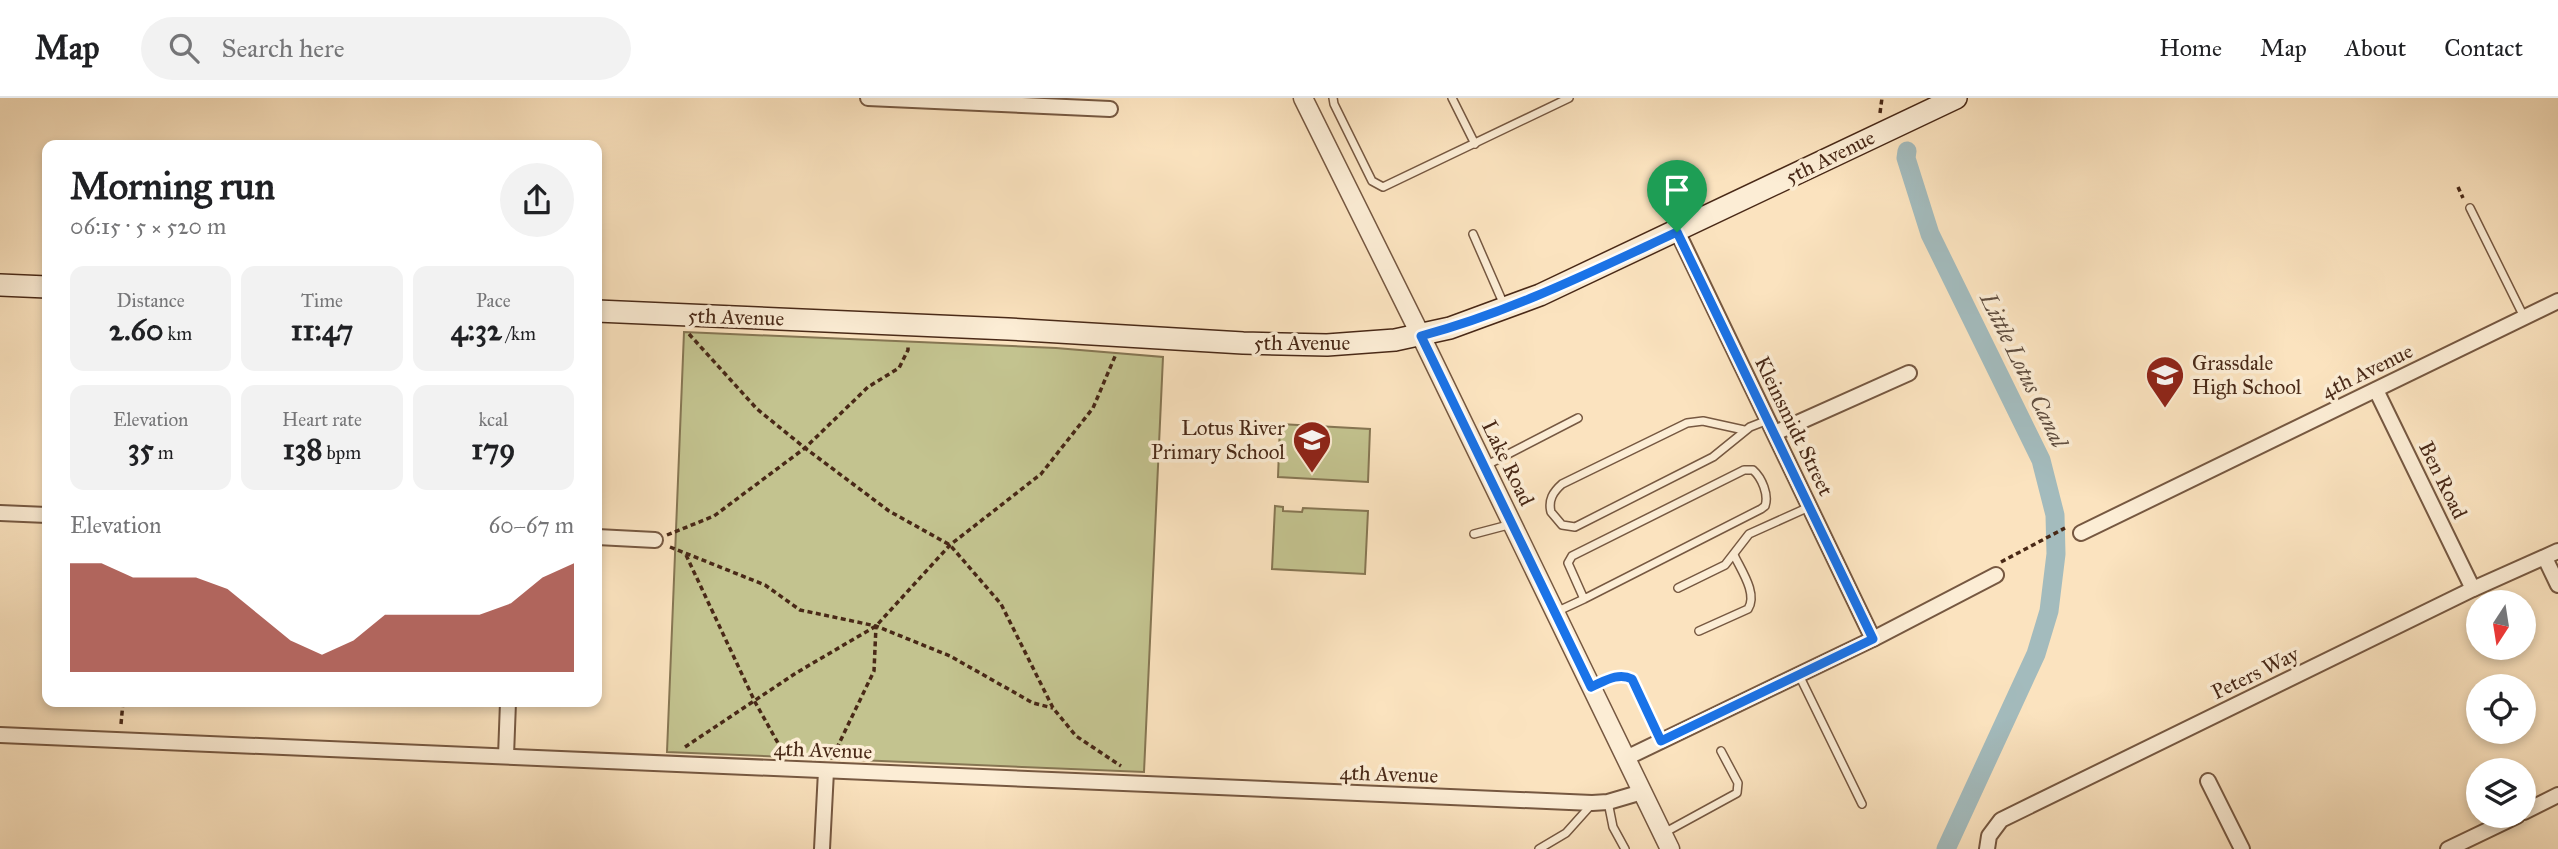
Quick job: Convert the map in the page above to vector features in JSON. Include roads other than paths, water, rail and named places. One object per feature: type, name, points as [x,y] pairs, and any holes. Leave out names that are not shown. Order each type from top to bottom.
[{"type":"main road","name":"5th Avenue","points":[[602,311],[908,324],[1243,344],[1327,345],[1382,342],[1421,336],[1540,295],[1677,232],[1879,125],[1933,109],[1956,98]]},
{"type":"main road","points":[[0,285],[42,287]]},
{"type":"street","points":[[868,98],[1110,109]]},
{"type":"street","name":"Lake Road","points":[[1303,98],[1666,841]]},
{"type":"street","name":"Kleinsmidt Street","points":[[1677,232],[1873,639]]},
{"type":"street","name":"4th Avenue","points":[[2074,531],[2376,390],[2558,301]]},
{"type":"street","points":[[1775,433],[1909,373]]},
{"type":"street","name":"Ben Road","points":[[2376,390],[2473,589]]},
{"type":"street","points":[[0,513],[42,515]]},
{"type":"street","points":[[602,537],[655,540]]},
{"type":"street","points":[[2551,555],[2558,584]]},
{"type":"street","name":"Peters Way","points":[[1987,849],[1989,836],[2001,820],[2473,589],[2551,555]]},
{"type":"street","points":[[1626,758],[1873,639],[1996,575]]},
{"type":"street","points":[[506,756],[508,707]]},
{"type":"street","name":"4th Avenue","points":[[0,736],[1592,803],[1608,802],[1642,792]]},
{"type":"street","points":[[822,849],[826,771]]},
{"type":"street","points":[[2208,781],[2242,849]]},
{"type":"street","points":[[2536,806],[2558,796]]},
{"type":"street","points":[[2448,849],[2492,828]]},
{"type":"lane","points":[[1333,98],[1372,181],[1378,186],[1386,187],[1569,98]]},
{"type":"lane","points":[[1452,98],[1475,144]]},
{"type":"lane","points":[[2470,208],[2524,317]]},
{"type":"lane","points":[[1473,234],[1505,309]]},
{"type":"lane","points":[[1484,466],[1578,418]]},
{"type":"lane","points":[[1744,430],[1703,421],[1687,423],[1562,484],[1551,498],[1551,512],[1562,525],[1575,527],[1713,457],[1744,430],[1769,419]]},
{"type":"lane","points":[[1555,613],[1761,509],[1765,506],[1766,496],[1757,473],[1754,470],[1744,470],[1572,556],[1569,563],[1584,598]]},
{"type":"lane","points":[[1678,588],[1725,565],[1749,534],[1810,507]]},
{"type":"lane","points":[[1474,534],[1512,524]]},
{"type":"lane","points":[[1699,631],[1748,609],[1751,604],[1752,595],[1734,555]]},
{"type":"lane","points":[[1798,675],[1862,804]]},
{"type":"lane","points":[[1591,687],[1610,678],[1623,676],[1632,679],[1661,741]]},
{"type":"lane","points":[[1666,841],[1737,793],[1738,783],[1721,751]]},
{"type":"lane","points":[[1608,802],[1613,827],[1625,849]]},
{"type":"lane","points":[[1539,849],[1566,833],[1592,803]]},
{"type":"waterway","name":"Little Lotus Canal","points":[[1907,151],[1906,158],[1930,234],[2041,460],[2055,515],[2056,554],[2049,611],[2036,654],[1946,849]]},
{"type":"place","name":"Grassdale High School","points":[[2165,409]]},
{"type":"place","name":"Lotus River Primary School","points":[[1312,474]]}]
